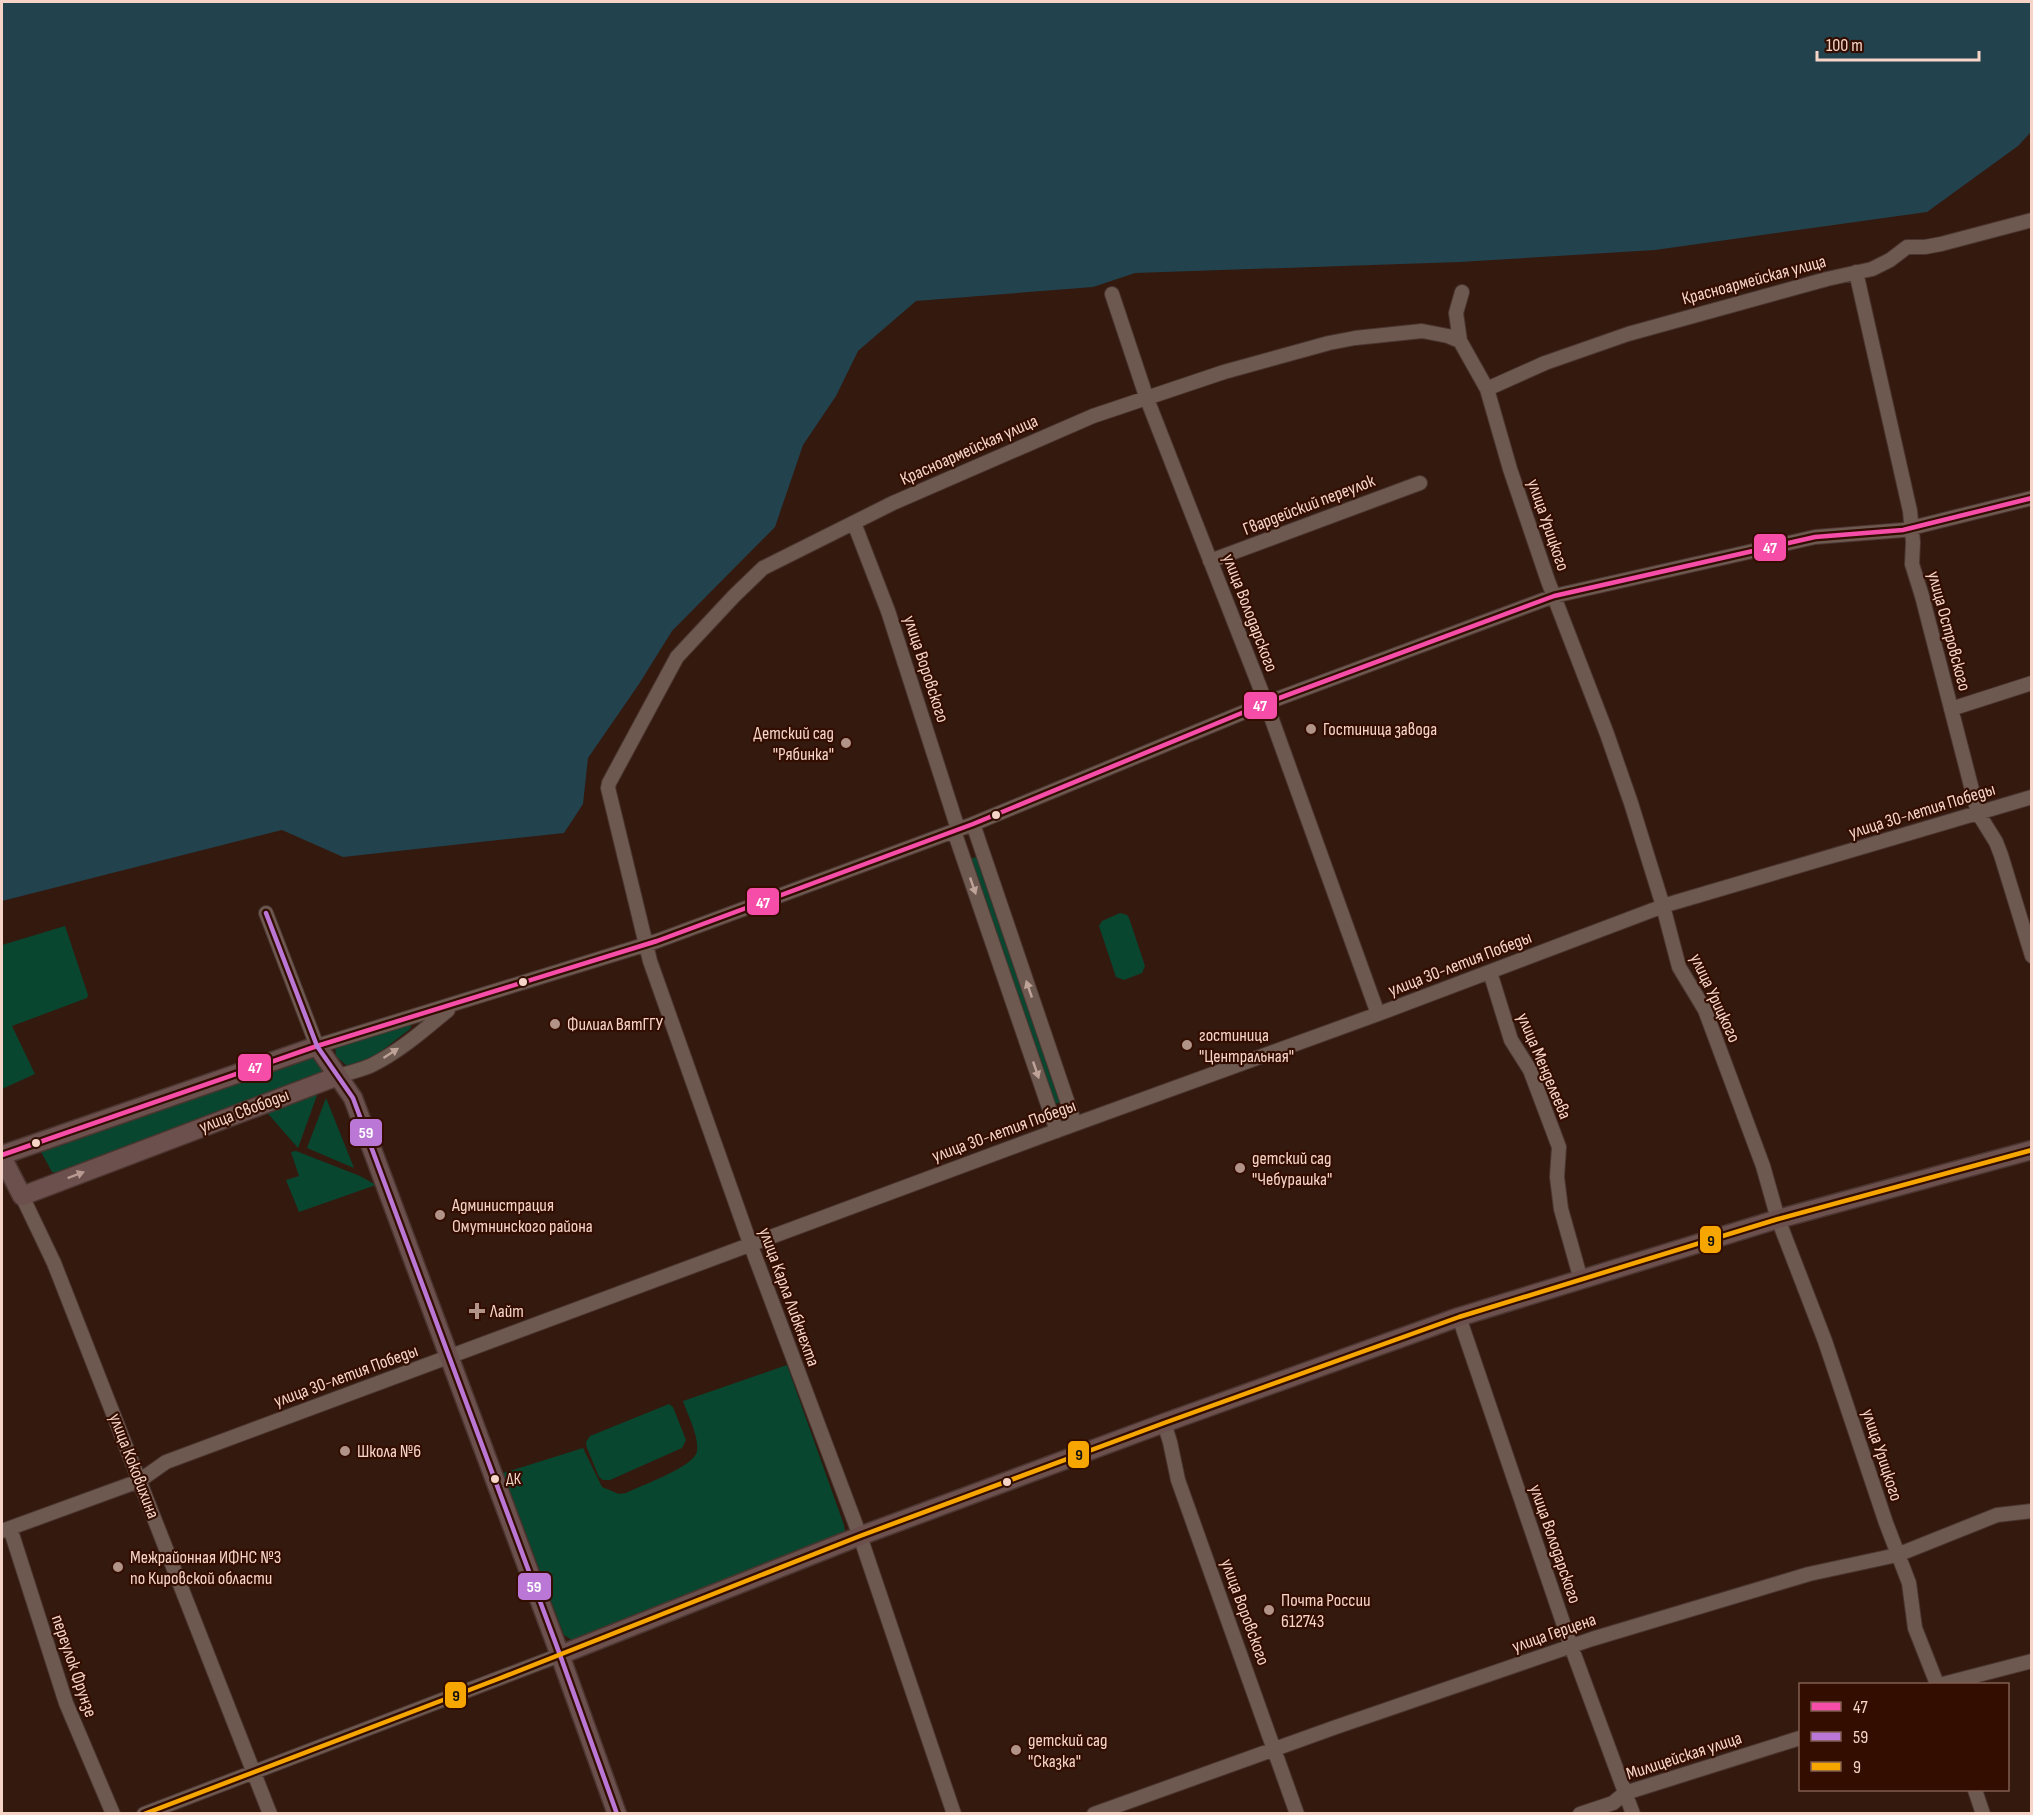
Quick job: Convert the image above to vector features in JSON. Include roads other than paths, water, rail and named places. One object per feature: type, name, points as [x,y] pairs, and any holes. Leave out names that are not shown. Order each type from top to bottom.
[{"type":"main road","points":[[317,1046],[353,1098],[617,1814]]},
{"type":"main road","name":"улица Свободы","points":[[2,1156],[317,1046]]},
{"type":"main road","name":"улица Свободы","points":[[22,1196],[338,1076]]},
{"type":"main road","points":[[560,1655],[860,1536],[1164,1422],[1459,1317],[1778,1219],[2031,1150]]},
{"type":"main road","name":"улица Коковихина","points":[[2,1156],[22,1196]]},
{"type":"street","name":"Красноармейская улица","points":[[1487,389],[1553,360],[1628,334],[1882,264],[1907,247],[1941,244],[2031,220]]},
{"type":"street","name":"улица Островского","points":[[1856,272],[1910,511],[1913,570],[1978,813],[1996,842],[2001,855],[2031,956]]},
{"type":"street","name":"улица Урицкого","points":[[1462,292],[1456,313],[1460,341],[1487,389],[1510,469],[1554,596],[1628,793],[1663,906],[1674,956],[1705,1010],[1763,1166],[1778,1219],[1827,1345],[1897,1555],[1909,1583],[1915,1628],[1937,1683]]},
{"type":"street","name":"улица Володарского","points":[[1112,294],[1147,399],[1266,703],[1378,1014]]},
{"type":"street","name":"Красноармейская улица","points":[[608,788],[672,665],[704,627],[763,568],[893,503],[1118,406],[1147,399],[1224,372],[1355,338],[1422,331],[1460,341]]},
{"type":"street","name":"Гвардейский переулок","points":[[1210,561],[1420,483]]},
{"type":"street","name":"улица Свободы","points":[[317,1046],[646,945],[972,824],[1266,703],[1554,596],[1815,537],[1911,528],[2031,498]]},
{"type":"street","name":"улица Воровского","points":[[854,523],[888,610],[956,830],[1057,1131]]},
{"type":"street","points":[[1951,709],[2031,683]]},
{"type":"street","name":"улица Карла Либкнехта","points":[[608,788],[646,945],[751,1246],[860,1536],[954,1814]]},
{"type":"street","name":"улица 30-летия Победы","points":[[6,1530],[139,1481],[166,1462],[1075,1124],[1378,1014],[1663,906],[2031,797]]},
{"type":"street","points":[[972,824],[1075,1124]]},
{"type":"street","points":[[266,913],[317,1046]]},
{"type":"street","name":"улица Менделеева","points":[[1490,972],[1510,1040],[1530,1070],[1559,1147],[1557,1177],[1561,1209],[1581,1280]]},
{"type":"street","name":"улица Свободы","points":[[338,1076],[382,1060],[454,1005]]},
{"type":"street","name":"улица Коковихина","points":[[22,1196],[54,1263],[270,1814]]},
{"type":"street","name":"улица Володарского","points":[[1459,1317],[1570,1646],[1633,1814]]},
{"type":"street","name":"улица Воровского","points":[[1164,1422],[1173,1451],[1178,1480],[1297,1814]]},
{"type":"street","name":"улица Герцена","points":[[1094,1814],[1570,1646],[1809,1574],[1897,1555],[1997,1515],[2031,1511]]},
{"type":"street","name":"переулок Фрунзе","points":[[6,1530],[66,1703],[113,1814]]},
{"type":"street","points":[[144,1814],[560,1655]]},
{"type":"street","points":[[1947,1683],[2031,1661]]},
{"type":"street","name":"Милицейская улица","points":[[1580,1814],[1613,1803],[1626,1793],[1799,1738]]},
{"type":"street","points":[[1975,1791],[1983,1814]]},
{"type":"water","points":[[2,2],[2031,2],[2031,132],[2018,146],[1927,212],[1655,250],[1460,262],[1135,273],[1093,287],[916,301],[858,351],[836,396],[803,445],[775,527],[672,631],[588,758],[583,804],[564,833],[343,857],[282,830],[2,901]]},
{"type":"place","name":"Гостиница завода","points":[[1311,729]]},
{"type":"place","name":"Детский сад \"Рябинка\"","points":[[846,743]]},
{"type":"place","name":"Филиал ВятГГУ","points":[[555,1024]]},
{"type":"place","name":"гостиница \"Центральная\"","points":[[1187,1045]]},
{"type":"place","name":"детский сад \"Чебурашка\"","points":[[1240,1168]]},
{"type":"place","name":"Администрация Омутнинского района","points":[[440,1215]]},
{"type":"place","name":"Лайт","points":[[477,1311]]},
{"type":"place","name":"Школа №6","points":[[345,1451]]},
{"type":"place","name":"ДК","points":[[495,1479]]},
{"type":"place","name":"Межрайонная ИФНС №3 по Кировской области","points":[[118,1567]]},
{"type":"place","name":"Почта России 612743","points":[[1269,1610]]},
{"type":"place","name":"детский сад \"Сказка\"","points":[[1016,1750]]}]
